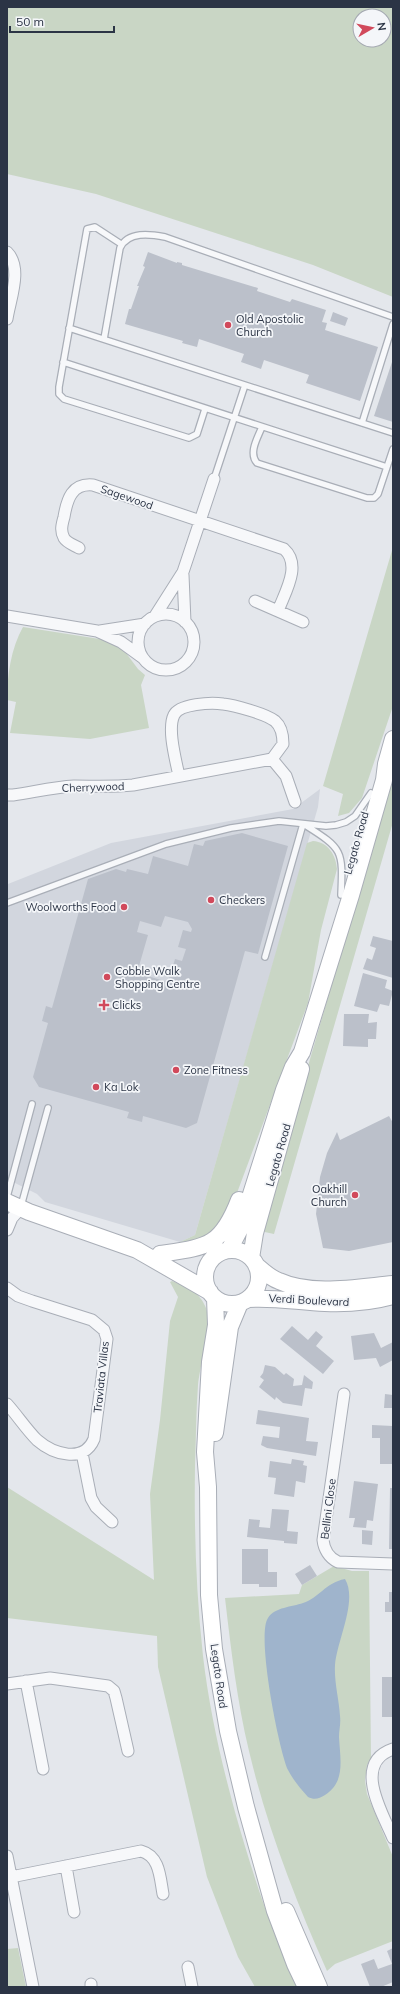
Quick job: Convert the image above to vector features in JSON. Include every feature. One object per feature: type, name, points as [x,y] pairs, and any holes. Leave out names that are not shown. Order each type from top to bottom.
[{"type":"street","points":[[7,252],[15,264],[15,274],[7,318]]},
{"type":"street","points":[[144,659],[140,652],[139,637],[145,624],[155,616],[183,572],[201,522],[214,479]]},
{"type":"street","name":"Sagewood","points":[[79,548],[66,540],[62,532],[66,500],[72,491],[82,486],[93,485],[284,549],[289,553],[293,569],[278,611]]},
{"type":"street","points":[[7,616],[97,631],[121,642],[157,669],[174,669],[187,660],[194,645],[193,637],[185,622],[183,572]]},
{"type":"street","points":[[254,601],[303,622]]},
{"type":"street","points":[[155,616],[168,614],[180,618],[185,622]]},
{"type":"street","points":[[97,631],[145,624]]},
{"type":"street","points":[[179,776],[171,724],[174,714],[179,709],[188,707],[212,703],[225,704],[275,721],[280,727],[283,744],[272,759],[286,776],[295,802]]},
{"type":"street","name":"Legato Road","points":[[254,1261],[255,1233],[301,1072],[302,1052],[384,780],[386,764],[393,739]]},
{"type":"street","name":"Cherrywood","points":[[7,795],[75,786],[110,788],[272,759]]},
{"type":"street","name":"Legato Road","points":[[333,949],[336,918],[371,793],[377,775],[386,764]]},
{"type":"street","name":"Legato Road","points":[[229,1250],[240,1229],[257,1178],[263,1152],[293,1067],[302,1052]]},
{"type":"street","points":[[160,1254],[190,1250],[203,1246],[220,1235],[230,1224],[255,1163],[263,1152]]},
{"type":"street","points":[[7,1230],[12,1208],[137,1250],[188,1260],[212,1259]]},
{"type":"street","points":[[137,1250],[228,1304],[244,1301],[253,1294],[259,1281],[254,1261],[236,1250],[221,1252],[212,1259],[206,1268],[205,1276],[212,1294]]},
{"type":"street","name":"Verdi Boulevard","points":[[254,1261],[278,1281],[303,1287],[320,1289],[393,1284]]},
{"type":"street","name":"Traviata Villas","points":[[7,1288],[18,1296],[32,1302],[92,1320],[104,1330],[107,1339],[94,1439],[91,1446],[82,1453]]},
{"type":"street","name":"Legato Road","points":[[212,1294],[216,1325],[210,1362],[205,1452],[208,1487],[209,1588],[214,1649],[223,1706],[234,1760],[263,1860],[275,1910],[295,1964],[306,1987]]},
{"type":"street","name":"Verdi Boulevard","points":[[244,1301],[264,1298],[325,1303],[350,1303],[393,1296]]},
{"type":"street","name":"Legato Road","points":[[208,1487],[212,1474],[217,1413],[230,1327],[244,1301]]},
{"type":"street","name":"Bellini Close","points":[[344,1394],[323,1540],[325,1548],[332,1559],[338,1562],[393,1564]]},
{"type":"street","points":[[7,1404],[37,1440],[62,1453],[82,1453],[91,1498],[96,1507],[112,1522]]},
{"type":"street","points":[[7,1684],[50,1678],[104,1684],[111,1688],[116,1698],[128,1751]]},
{"type":"street","points":[[26,1681],[43,1769]]},
{"type":"street","points":[[393,1749],[382,1754],[374,1765],[371,1776],[375,1794],[393,1838]]},
{"type":"street","points":[[11,1877],[136,1852],[147,1852],[156,1861],[163,1894]]},
{"type":"street","points":[[7,1856],[33,1987]]},
{"type":"street","name":"Legato Road","points":[[263,1860],[319,1987]]},
{"type":"street","points":[[66,1866],[74,1912]]},
{"type":"street","points":[[188,1967],[192,1987]]},
{"type":"lane","points":[[121,244],[95,227],[87,229],[59,390],[64,399],[189,438],[196,434],[205,408]]},
{"type":"lane","points":[[104,339],[121,244],[126,239],[134,236],[150,235],[165,237],[393,318]]},
{"type":"lane","points":[[362,423],[393,324]]},
{"type":"lane","points":[[69,328],[393,433]]},
{"type":"lane","points":[[63,362],[387,467]]},
{"type":"lane","points":[[214,479],[245,385]]},
{"type":"lane","points":[[262,426],[253,455],[255,461],[259,464],[370,498],[378,494],[393,448]]},
{"type":"lane","points":[[7,904],[166,844],[231,828],[279,821],[326,826],[346,822],[355,816],[371,793]]},
{"type":"lane","points":[[303,824],[329,841],[339,851],[341,861],[342,895]]},
{"type":"lane","points":[[265,957],[303,824]]},
{"type":"lane","points":[[7,1197],[32,1104]]},
{"type":"lane","points":[[12,1208],[48,1108]]},
{"type":"shaded area","points":[[320,789],[318,807],[195,1235],[180,1242],[45,1202],[37,1194],[7,1179],[8,884],[111,843],[293,809]]},
{"type":"green space","points":[[7,7],[393,7],[393,297],[313,265],[96,194],[7,174]]},
{"type":"green space","points":[[393,547],[393,706],[362,798],[349,813],[338,816],[343,794],[323,786]]},
{"type":"green space","points":[[23,627],[106,640],[123,649],[138,669],[145,675],[141,685],[149,728],[90,739],[10,733],[16,702],[7,700],[9,672],[15,644]]},
{"type":"green space","points":[[393,774],[393,822],[274,1234],[260,1231]]},
{"type":"green space","points":[[313,841],[323,844],[330,850],[335,859],[337,869],[321,930],[308,1003],[231,1209],[222,1226],[197,1240],[180,1242],[195,1235],[307,843]]},
{"type":"green space","points":[[172,1281],[197,1294],[206,1308],[208,1325],[199,1376],[196,1415],[195,1537],[203,1656],[209,1695],[225,1773],[248,1857],[270,1923],[297,1987],[255,1987],[238,1957],[207,1877],[158,1667],[157,1636],[7,1618],[7,1487],[154,1580],[150,1494],[160,1420],[170,1321],[178,1297],[170,1282]]},
{"type":"green space","points":[[334,1566],[352,1571],[369,1571],[371,1759],[367,1765],[365,1781],[367,1794],[393,1857],[393,1941],[335,1964],[327,1971],[304,1917],[273,1835],[256,1779],[238,1694],[225,1598],[299,1594],[302,1585]]},
{"type":"green space","points":[[18,1948],[26,1987],[7,1987],[7,1949]]},
{"type":"water","points":[[345,1579],[349,1598],[348,1609],[335,1665],[340,1719],[339,1737],[341,1761],[339,1776],[332,1790],[321,1797],[312,1799],[308,1797],[288,1770],[279,1740],[270,1693],[265,1646],[265,1629],[268,1618],[279,1609],[309,1601],[327,1587]]},
{"type":"building","name":"Old Apostolic Church","points":[[148,252],[177,263],[182,263],[182,265],[258,288],[257,291],[290,302],[292,299],[326,310],[322,322],[327,323],[325,330],[378,347],[360,401],[306,383],[309,375],[264,360],[261,369],[241,362],[244,354],[199,339],[197,347],[182,343],[183,341],[125,324],[129,309],[131,309],[139,286],[137,286],[145,267],[143,266]]},
{"type":"building","points":[[333,312],[348,318],[345,326],[330,321]]},
{"type":"building","points":[[393,359],[393,422],[374,416]]},
{"type":"building","name":"Cobble Walk Shopping Centre","points":[[242,833],[288,846],[258,954],[245,951],[197,1123],[186,1128],[143,1116],[142,1122],[127,1118],[129,1112],[39,1087],[33,1077],[48,1023],[42,1021],[46,1006],[52,1008],[88,879],[116,869],[126,872],[127,869],[148,874],[153,856],[188,866],[194,844],[203,846],[205,841]],"holes":[[[165,916],[188,922],[192,929],[191,932],[183,930],[178,947],[186,949],[182,961],[175,959],[168,982],[137,973],[148,935],[137,932],[140,921],[161,927]]]},
{"type":"building","points":[[373,936],[393,941],[393,978],[363,969],[367,958],[372,960],[376,948],[370,946]]},
{"type":"building","points":[[363,973],[387,980],[385,988],[393,991],[389,1006],[380,1004],[377,1012],[354,1006]]},
{"type":"building","points":[[344,1014],[369,1014],[368,1023],[377,1022],[376,1039],[368,1039],[368,1047],[343,1046]]},
{"type":"building","name":"Oakhill Church","points":[[389,1116],[393,1123],[393,1242],[349,1251],[323,1248],[316,1214],[320,1177],[327,1153],[337,1132],[340,1140]]},
{"type":"building","points":[[292,1326],[308,1340],[316,1331],[323,1337],[316,1346],[334,1361],[323,1374],[280,1339]]},
{"type":"building","points":[[374,1333],[381,1348],[393,1342],[393,1360],[380,1367],[376,1358],[354,1360],[351,1336]]},
{"type":"building","points":[[265,1365],[275,1367],[284,1375],[286,1373],[294,1379],[293,1386],[302,1385],[304,1375],[313,1382],[312,1389],[305,1388],[302,1406],[283,1403],[276,1397],[275,1400],[259,1387],[264,1380],[260,1377],[263,1373]]},
{"type":"building","points":[[385,1394],[393,1395],[393,1408],[384,1408]]},
{"type":"building","points":[[258,1410],[309,1418],[306,1441],[318,1442],[316,1456],[267,1448],[261,1445],[263,1436],[279,1438],[280,1427],[256,1424]]},
{"type":"building","points":[[372,1425],[393,1426],[393,1464],[380,1464],[380,1438],[372,1438]]},
{"type":"building","points":[[292,1459],[304,1461],[303,1465],[307,1466],[305,1483],[296,1481],[294,1497],[274,1494],[276,1478],[268,1477],[270,1461],[291,1464]]},
{"type":"building","points":[[354,1481],[378,1484],[373,1521],[367,1520],[366,1528],[353,1527],[355,1518],[349,1518]]},
{"type":"building","points":[[390,1488],[393,1488],[393,1549],[389,1549]]},
{"type":"building","points":[[272,1509],[289,1510],[287,1531],[298,1532],[297,1544],[247,1537],[249,1519],[260,1520],[259,1527],[270,1528]]},
{"type":"building","points":[[362,1530],[373,1531],[372,1545],[362,1544]]},
{"type":"building","points":[[242,1549],[268,1549],[268,1572],[277,1572],[277,1587],[259,1587],[259,1584],[242,1584]]},
{"type":"building","points":[[310,1565],[317,1576],[302,1585],[295,1574]]},
{"type":"building","points":[[389,1592],[393,1592],[393,1612],[385,1612],[385,1602],[389,1602]]},
{"type":"building","points":[[382,1677],[393,1677],[393,1717],[382,1717]]},
{"type":"building","points":[[393,1948],[393,1982],[381,1987],[370,1987],[361,1964],[374,1959],[378,1969],[392,1964],[387,1951]]},
{"type":"place","name":"Old Apostolic Church","points":[[228,325]]},
{"type":"place","name":"Checkers","points":[[211,900]]},
{"type":"place","name":"Woolworths Food","points":[[124,907]]},
{"type":"place","name":"Cobble Walk Shopping Centre","points":[[107,977]]},
{"type":"place","name":"Clicks","points":[[104,1005]]},
{"type":"place","name":"Zone Fitness","points":[[176,1070]]},
{"type":"place","name":"Ka Lok","points":[[96,1087]]},
{"type":"place","name":"Oakhill Church","points":[[355,1195]]}]
